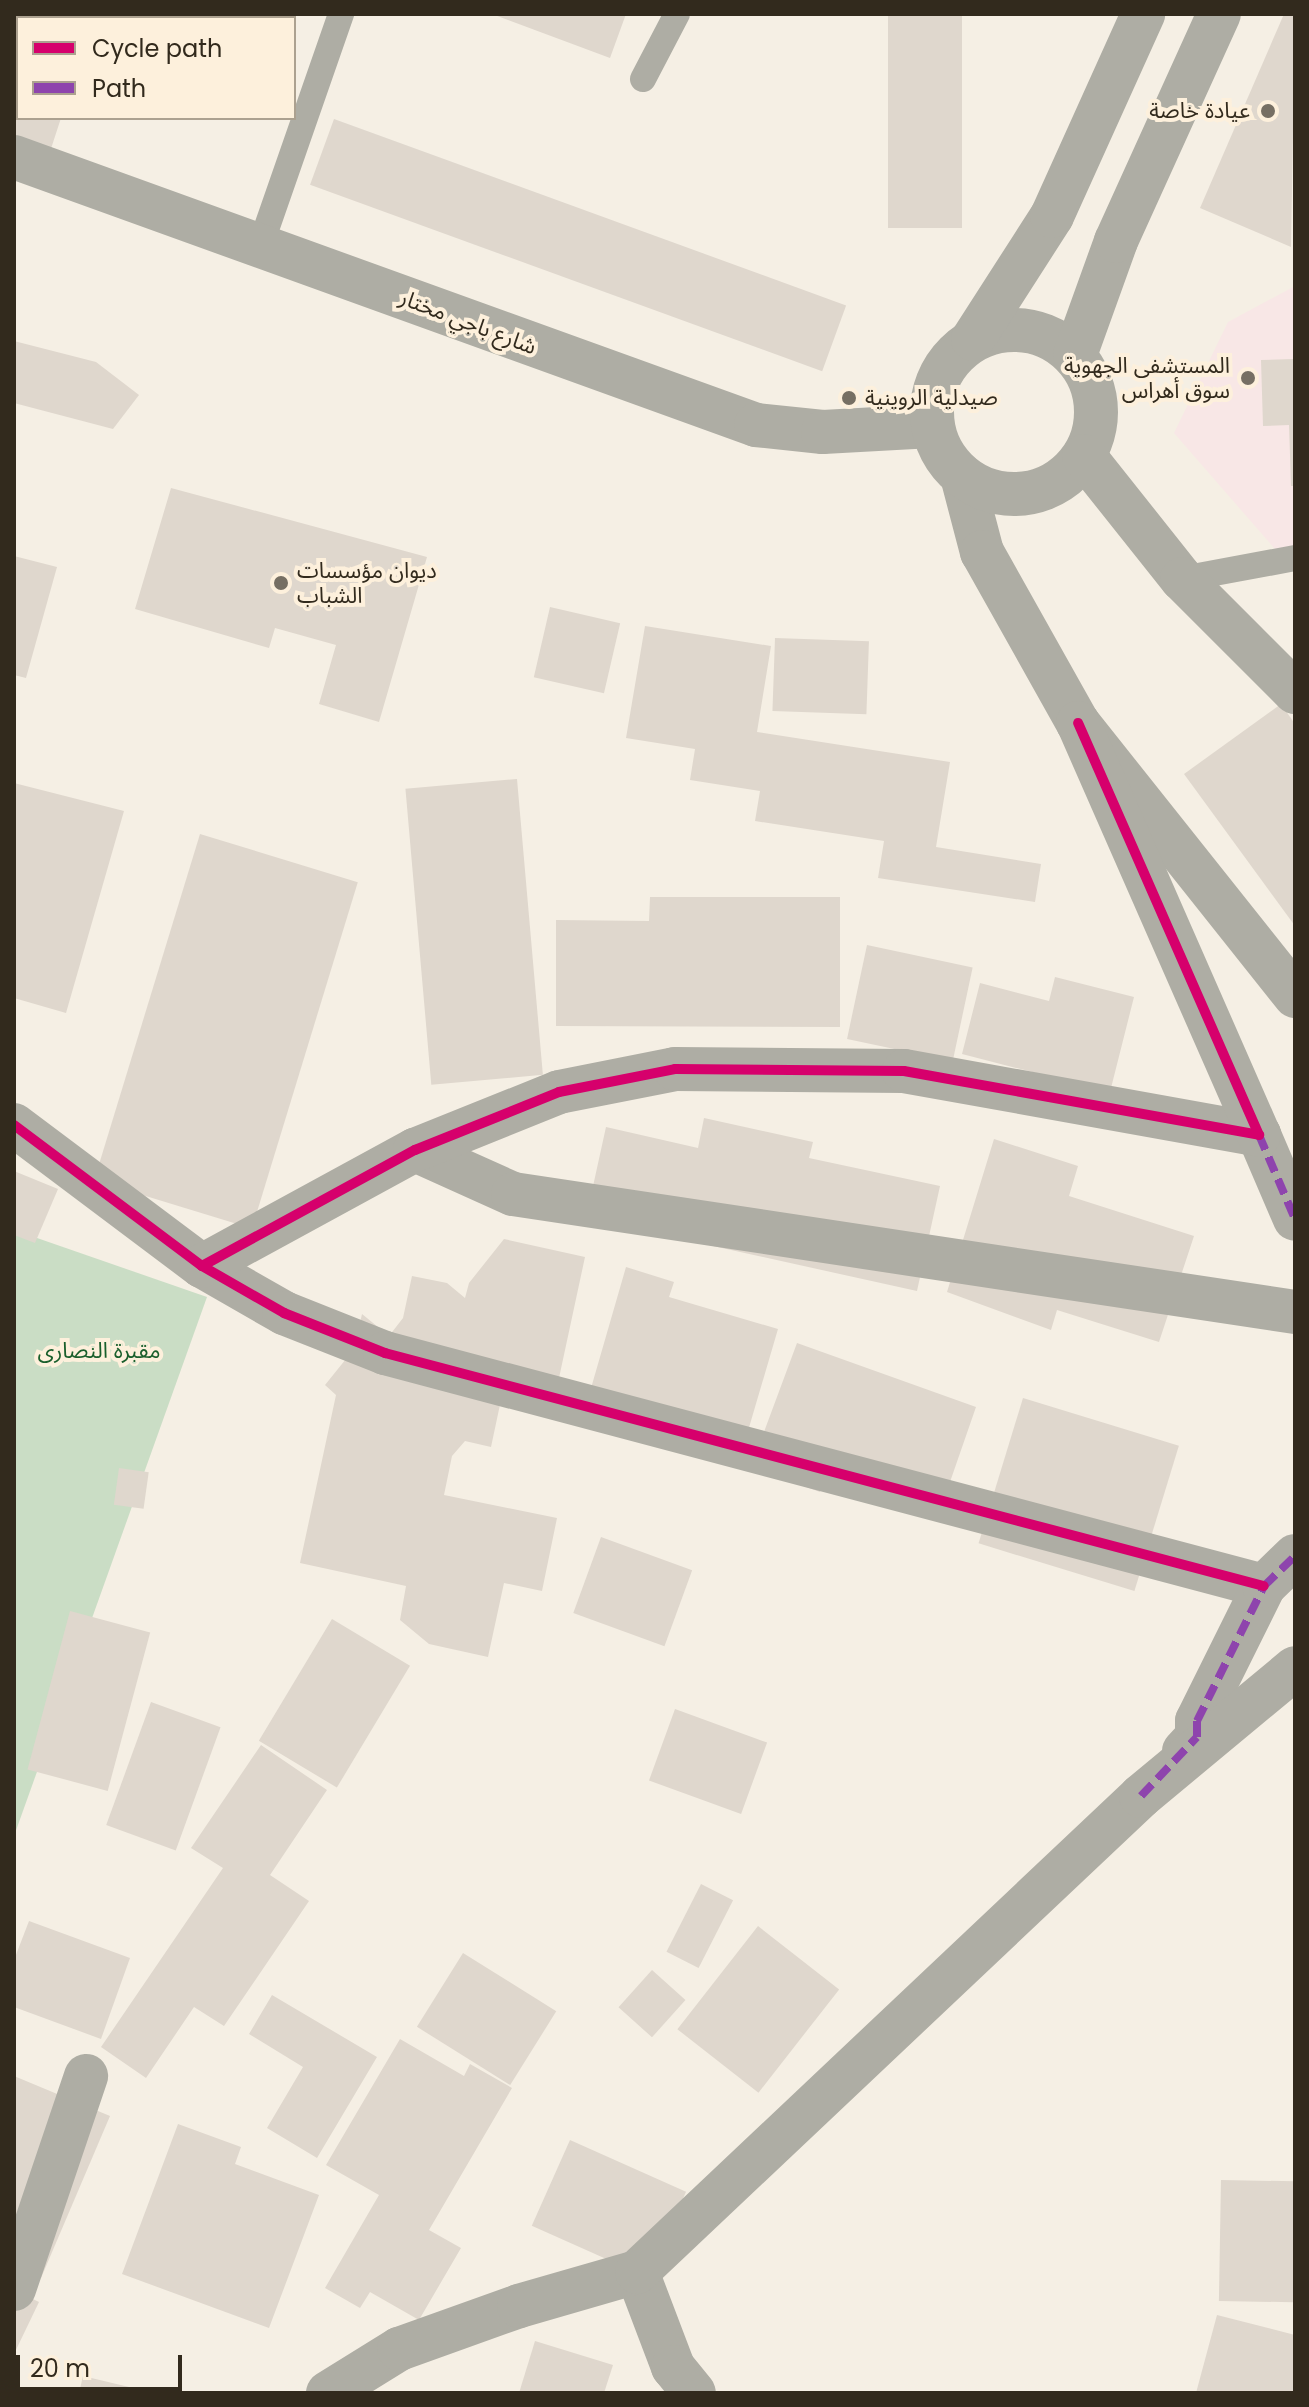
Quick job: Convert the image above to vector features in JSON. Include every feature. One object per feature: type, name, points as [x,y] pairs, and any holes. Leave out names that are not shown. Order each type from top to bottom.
[{"type":"street","points":[[973,339],[999,330],[1026,330],[1052,339],[1075,355],[1089,378],[1096,405],[1094,431],[1084,456],[1065,476],[1040,490],[1014,495],[986,490],[962,476],[942,454],[932,426],[939,375],[973,339],[1052,216],[1143,14]]},
{"type":"street","points":[[1075,355],[1116,241],[1219,14]]},
{"type":"street","name":"شارع باجي مختار","points":[[14,157],[756,425],[823,432],[932,426]]},
{"type":"street","points":[[1084,456],[1182,579],[1295,692]]},
{"type":"street","points":[[962,476],[982,552],[1078,723],[1295,1219]]},
{"type":"street","points":[[1078,723],[1295,996]]},
{"type":"street","points":[[202,1266],[415,1150],[559,1092],[675,1069],[904,1071],[1259,1135]]},
{"type":"street","points":[[14,1125],[202,1266],[284,1313],[385,1353],[1264,1586]]},
{"type":"street","points":[[415,1150],[513,1194],[1295,1312]]},
{"type":"street","points":[[328,2393],[399,2349],[519,2306],[637,2272],[1141,1796],[1197,1737],[1197,1721],[1264,1586],[1295,1556]]},
{"type":"street","points":[[1141,1796],[1295,1668]]},
{"type":"street","points":[[14,2289],[86,2076]]},
{"type":"street","points":[[637,2272],[673,2367],[694,2393]]},
{"type":"lane","points":[[261,244],[341,14]]},
{"type":"lane","points":[[643,79],[677,14]]},
{"type":"lane","points":[[1182,579],[1295,558]]},
{"type":"shaded area","name":"المستشفى الجهوية سوق أهراس","points":[[1295,286],[1295,572],[1174,433],[1228,322]]},
{"type":"green space","name":"مقبرة النصارى","points":[[14,1230],[207,1297],[14,1836]]},
{"type":"building","points":[[14,14],[148,14],[16,16],[16,120],[60,120],[46,164],[14,154]]},
{"type":"building","points":[[492,14],[626,14],[610,58]]},
{"type":"building","points":[[888,14],[962,14],[962,228],[888,228]]},
{"type":"building","name":"عيادة خاصة","points":[[1284,14],[1295,14],[1291,247],[1200,208]]},
{"type":"building","points":[[334,119],[846,305],[822,371],[310,185]]},
{"type":"building","points":[[14,341],[96,362],[139,395],[113,429],[14,403]]},
{"type":"building","points":[[1293,359],[1295,486],[1291,486],[1289,425],[1263,426],[1261,360]]},
{"type":"building","name":"ديوان مؤسسات الشباب","points":[[171,488],[427,557],[379,722],[319,704],[336,645],[275,628],[269,648],[135,609]]},
{"type":"building","points":[[14,556],[57,567],[26,678],[14,675]]},
{"type":"building","points":[[550,607],[620,623],[604,693],[534,677]]},
{"type":"building","points":[[645,626],[771,646],[757,732],[950,762],[936,847],[1041,864],[1035,902],[878,878],[884,841],[755,821],[760,791],[690,780],[695,749],[626,738]]},
{"type":"building","points":[[775,638],[869,641],[866,714],[772,711]]},
{"type":"building","points":[[1281,704],[1295,724],[1295,926],[1184,774]]},
{"type":"building","points":[[517,779],[543,1075],[431,1085],[405,789]]},
{"type":"building","points":[[14,783],[124,811],[66,1013],[14,998]]},
{"type":"building","points":[[200,834],[358,882],[252,1228],[94,1180]]},
{"type":"building","points":[[650,897],[840,897],[840,1027],[556,1026],[556,920],[649,921]]},
{"type":"building","points":[[867,945],[973,967],[953,1061],[847,1039]]},
{"type":"building","points":[[1055,977],[1134,997],[1110,1092],[962,1054],[980,983],[1049,1001]]},
{"type":"building","points":[[704,1118],[813,1142],[809,1158],[940,1186],[917,1291],[586,1218],[606,1127],[698,1148]]},
{"type":"building","points":[[994,1139],[1078,1166],[1069,1196],[1194,1236],[1159,1342],[1057,1310],[1051,1330],[947,1292]]},
{"type":"building","points":[[14,1171],[58,1189],[35,1243],[14,1235]]},
{"type":"building","points":[[504,1239],[585,1257],[559,1378],[508,1367],[491,1447],[465,1441],[452,1456],[444,1495],[557,1518],[542,1591],[504,1583],[488,1657],[429,1644],[400,1620],[406,1586],[300,1563],[336,1395],[325,1385],[354,1349],[362,1314],[389,1336],[403,1318],[412,1276],[447,1283],[465,1298],[469,1283]]},
{"type":"building","points":[[626,1267],[674,1282],[669,1297],[778,1329],[743,1448],[587,1402]]},
{"type":"building","points":[[797,1343],[976,1407],[942,1505],[830,1464],[820,1492],[751,1467]]},
{"type":"building","points":[[1023,1398],[1179,1446],[1134,1591],[979,1543]]},
{"type":"building","points":[[119,1468],[149,1472],[144,1509],[114,1505]]},
{"type":"building","points":[[601,1537],[692,1570],[664,1646],[573,1613]]},
{"type":"building","points":[[70,1611],[150,1632],[108,1791],[28,1769]]},
{"type":"building","points":[[332,1619],[410,1666],[337,1788],[259,1741]]},
{"type":"building","points":[[151,1702],[221,1727],[176,1850],[106,1825]]},
{"type":"building","points":[[675,1709],[767,1743],[741,1814],[649,1780]]},
{"type":"building","points":[[261,1745],[327,1790],[270,1875],[309,1901],[224,2026],[194,2007],[146,2078],[101,2047],[223,1868],[191,1848]]},
{"type":"building","points":[[701,1884],[733,1900],[699,1968],[666,1952]]},
{"type":"building","points":[[29,1921],[130,1958],[101,2039],[14,2007],[14,1960]]},
{"type":"building","points":[[758,1926],[839,1989],[759,2093],[677,2029]]},
{"type":"building","points":[[463,1953],[556,2011],[510,2085],[417,2027]]},
{"type":"building","points":[[652,1970],[685,2000],[652,2037],[619,2007]]},
{"type":"building","points":[[272,1995],[377,2057],[317,2158],[267,2128],[303,2067],[249,2034]]},
{"type":"building","points":[[400,2039],[464,2076],[470,2064],[512,2088],[429,2230],[461,2248],[419,2320],[370,2292],[360,2308],[325,2288],[379,2195],[326,2165]]},
{"type":"building","points":[[14,2076],[110,2116],[41,2278],[14,2266]]},
{"type":"building","points":[[178,2124],[241,2147],[235,2164],[319,2195],[269,2328],[122,2274]]},
{"type":"building","points":[[570,2140],[686,2192],[648,2278],[532,2226]]},
{"type":"building","points":[[1221,2180],[1295,2181],[1293,2302],[1219,2301]]},
{"type":"building","points":[[14,2290],[39,2302],[14,2354]]},
{"type":"building","points":[[1217,2315],[1295,2335],[1295,2393],[1196,2393]]},
{"type":"building","points":[[535,2341],[613,2365],[604,2393],[519,2393]]},
{"type":"building","points":[[83,2376],[150,2392],[150,2393],[79,2393]]},
{"type":"marked path","points":[[1259,1135],[1295,1219]]},
{"type":"marked path","points":[[1141,1796],[1197,1737],[1197,1721],[1264,1586],[1295,1556]]},
{"type":"cycle path","points":[[202,1266],[415,1150],[559,1092],[675,1069],[904,1071],[1259,1135],[1078,723]]},
{"type":"cycle path","points":[[14,1125],[202,1266],[284,1313],[385,1353],[1264,1586]]},
{"type":"place","name":"عيادة خاصة","points":[[1268,111]]},
{"type":"place","name":"المستشفى الجهوية سوق أهراس","points":[[1248,378]]},
{"type":"place","name":"صيدلية الروينية","points":[[849,398]]},
{"type":"place","name":"ديوان مؤسسات الشباب","points":[[281,583]]}]
